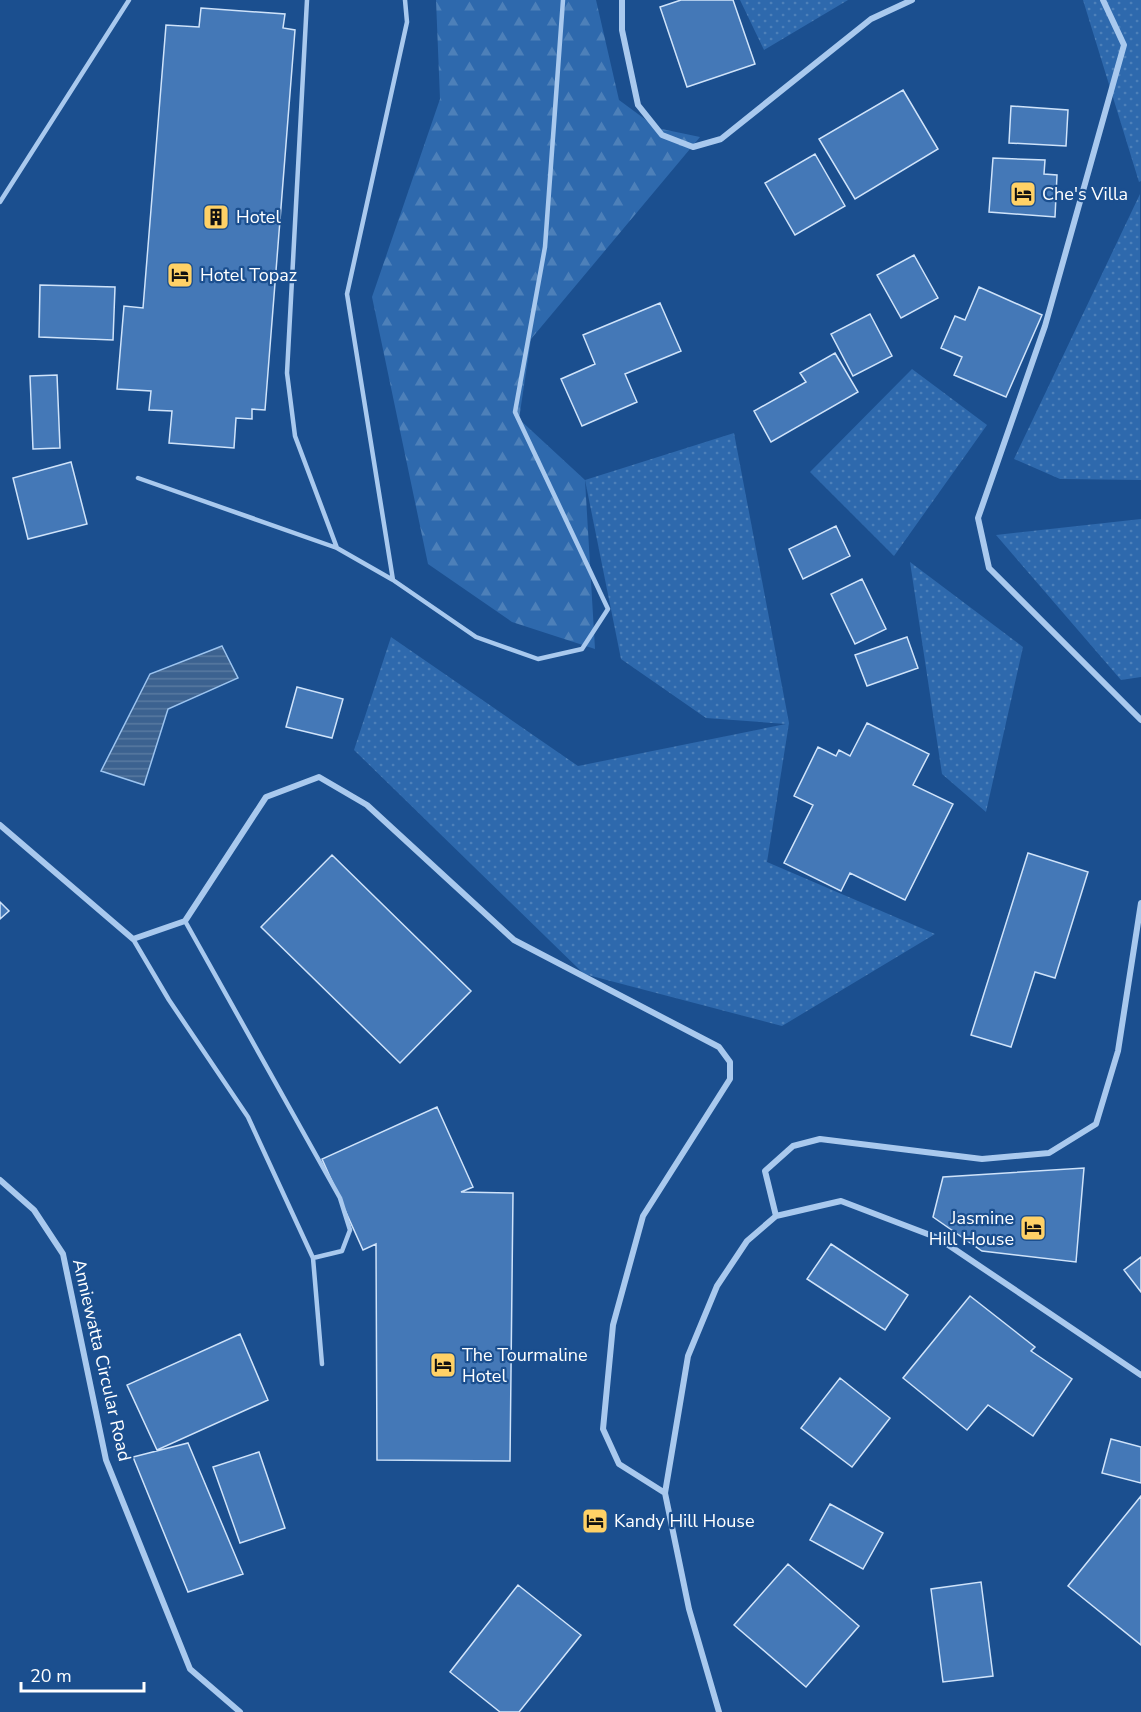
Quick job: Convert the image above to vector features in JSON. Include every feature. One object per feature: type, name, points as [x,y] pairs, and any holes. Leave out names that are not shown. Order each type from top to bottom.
[{"type":"street","points":[[622,0],[622,30],[638,105],[662,135],[693,147],[721,139],[871,19],[912,0]]},
{"type":"street","points":[[1103,0],[1124,45],[1045,326],[978,518],[990,568],[1141,720]]},
{"type":"street","points":[[0,825],[133,939],[185,921],[266,797],[319,777],[367,805],[514,940],[719,1047],[730,1062],[730,1079],[643,1216],[613,1325],[603,1429],[619,1464],[665,1493]]},
{"type":"street","points":[[776,1216],[765,1171],[793,1146],[820,1139],[982,1159],[1049,1153],[1096,1124],[1118,1051],[1141,903]]},
{"type":"street","name":"Anniewatta Circular Road","points":[[0,1180],[34,1210],[63,1254],[106,1460],[190,1669],[240,1712]]},
{"type":"street","points":[[719,1712],[688,1609],[665,1493],[688,1356],[717,1286],[747,1241],[776,1216],[840,1201],[938,1238],[1141,1375]]},
{"type":"lane","points":[[0,202],[129,0]]},
{"type":"lane","points":[[307,0],[287,373],[296,436],[337,548]]},
{"type":"lane","points":[[393,580],[346,294],[407,22],[405,0]]},
{"type":"lane","points":[[138,478],[337,548],[393,580],[476,637],[538,659],[582,650],[608,609],[515,412],[545,247],[563,0]]},
{"type":"lane","points":[[185,921],[340,1198],[350,1230],[342,1251],[313,1258]]},
{"type":"lane","points":[[133,939],[169,1000],[248,1117],[313,1258],[322,1364]]},
{"type":"green space","points":[[436,0],[596,0],[619,100],[657,128],[700,137],[531,339],[519,419],[585,480],[595,649],[512,622],[428,564],[372,297],[440,99]]},
{"type":"green space","points":[[740,0],[848,0],[764,50]]},
{"type":"green space","points":[[1083,0],[1141,0],[1141,181],[1139,182]]},
{"type":"green space","points":[[1140,194],[1141,480],[1060,479],[1014,459]]},
{"type":"green space","points":[[912,369],[987,425],[894,556],[810,472]]},
{"type":"green space","points":[[734,433],[789,723],[767,862],[935,934],[782,1026],[584,974],[354,750],[391,637],[578,766],[786,724],[706,718],[621,659],[585,480]]},
{"type":"green space","points":[[1141,519],[1141,677],[1121,680],[996,535]]},
{"type":"green space","points":[[910,562],[1023,647],[986,812],[942,774]]},
{"type":"shaded area","points":[[222,646],[238,678],[168,709],[144,785],[101,771],[150,674]]},
{"type":"building","points":[[681,0],[733,0],[755,64],[687,87],[660,7]]},
{"type":"building","name":"Hotel","points":[[201,8],[285,14],[283,28],[295,30],[265,410],[252,409],[252,419],[236,418],[234,448],[169,443],[172,411],[149,410],[151,391],[117,389],[124,306],[143,308],[166,25],[199,27]]},
{"type":"building","points":[[903,90],[938,149],[855,199],[819,139]]},
{"type":"building","points":[[1011,106],[1068,110],[1066,146],[1009,143]]},
{"type":"building","points":[[815,154],[845,206],[795,235],[765,183]]},
{"type":"building","name":"Che's Villa","points":[[993,158],[1045,160],[1044,174],[1057,175],[1055,217],[989,212]]},
{"type":"building","points":[[914,255],[938,298],[901,318],[877,275]]},
{"type":"building","points":[[40,285],[115,287],[113,340],[39,337]]},
{"type":"building","points":[[979,287],[1042,315],[1006,397],[954,375],[962,357],[941,348],[955,316],[965,320]]},
{"type":"building","points":[[660,303],[681,351],[625,374],[637,402],[582,426],[561,379],[595,364],[583,335]]},
{"type":"building","points":[[870,314],[892,356],[853,376],[831,334]]},
{"type":"building","points":[[835,353],[858,392],[771,442],[754,411],[806,382],[800,373]]},
{"type":"building","points":[[57,375],[60,448],[33,449],[30,376]]},
{"type":"building","points":[[71,462],[87,524],[28,539],[13,478]]},
{"type":"building","points":[[836,526],[850,556],[803,579],[789,549]]},
{"type":"building","points":[[862,579],[886,629],[855,644],[831,594]]},
{"type":"building","points":[[907,637],[918,668],[867,686],[855,655]]},
{"type":"building","points":[[297,687],[343,699],[332,738],[286,727]]},
{"type":"building","points":[[867,723],[929,754],[913,785],[953,804],[905,900],[850,873],[841,891],[784,863],[813,805],[794,796],[818,747],[836,756],[839,750],[850,756]]},
{"type":"building","points":[[1028,853],[1088,872],[1055,978],[1035,972],[1011,1047],[971,1035]]},
{"type":"building","points":[[332,855],[471,991],[400,1063],[261,927]]},
{"type":"building","points":[[0,902],[9,911],[0,919]]},
{"type":"building","name":"The Tourmaline Hotel","points":[[437,1107],[473,1187],[461,1192],[513,1193],[510,1461],[377,1460],[376,1244],[363,1250],[322,1159]]},
{"type":"building","points":[[1084,1168],[1076,1262],[982,1251],[933,1217],[943,1177]]},
{"type":"building","points":[[831,1244],[908,1295],[885,1330],[807,1279]]},
{"type":"building","points":[[1141,1257],[1141,1292],[1124,1270]]},
{"type":"building","points":[[970,1296],[1035,1347],[1031,1351],[1072,1379],[1033,1436],[988,1405],[967,1430],[903,1378]]},
{"type":"building","points":[[240,1334],[268,1400],[157,1450],[127,1385]]},
{"type":"building","points":[[840,1378],[890,1418],[852,1467],[801,1428]]},
{"type":"building","points":[[1111,1439],[1141,1447],[1141,1483],[1102,1473]]},
{"type":"building","points":[[188,1443],[243,1574],[188,1592],[133,1457]]},
{"type":"building","points":[[259,1452],[285,1528],[240,1543],[213,1467]]},
{"type":"building","points":[[1141,1496],[1141,1645],[1068,1586]]},
{"type":"building","points":[[830,1504],[883,1533],[863,1569],[810,1540]]},
{"type":"building","points":[[788,1564],[859,1626],[806,1687],[734,1625]]},
{"type":"building","points":[[981,1582],[993,1676],[943,1682],[931,1589]]},
{"type":"building","points":[[518,1585],[581,1635],[519,1712],[500,1712],[450,1672]]},
{"type":"place","name":"Che's Villa","points":[[1023,194]]},
{"type":"place","name":"Hotel","points":[[216,217]]},
{"type":"place","name":"Hotel Topaz","points":[[180,275]]},
{"type":"place","name":"Jasmine Hill House","points":[[1033,1228]]},
{"type":"place","name":"The Tourmaline Hotel","points":[[443,1365]]},
{"type":"place","name":"Kandy Hill House","points":[[595,1521]]}]
